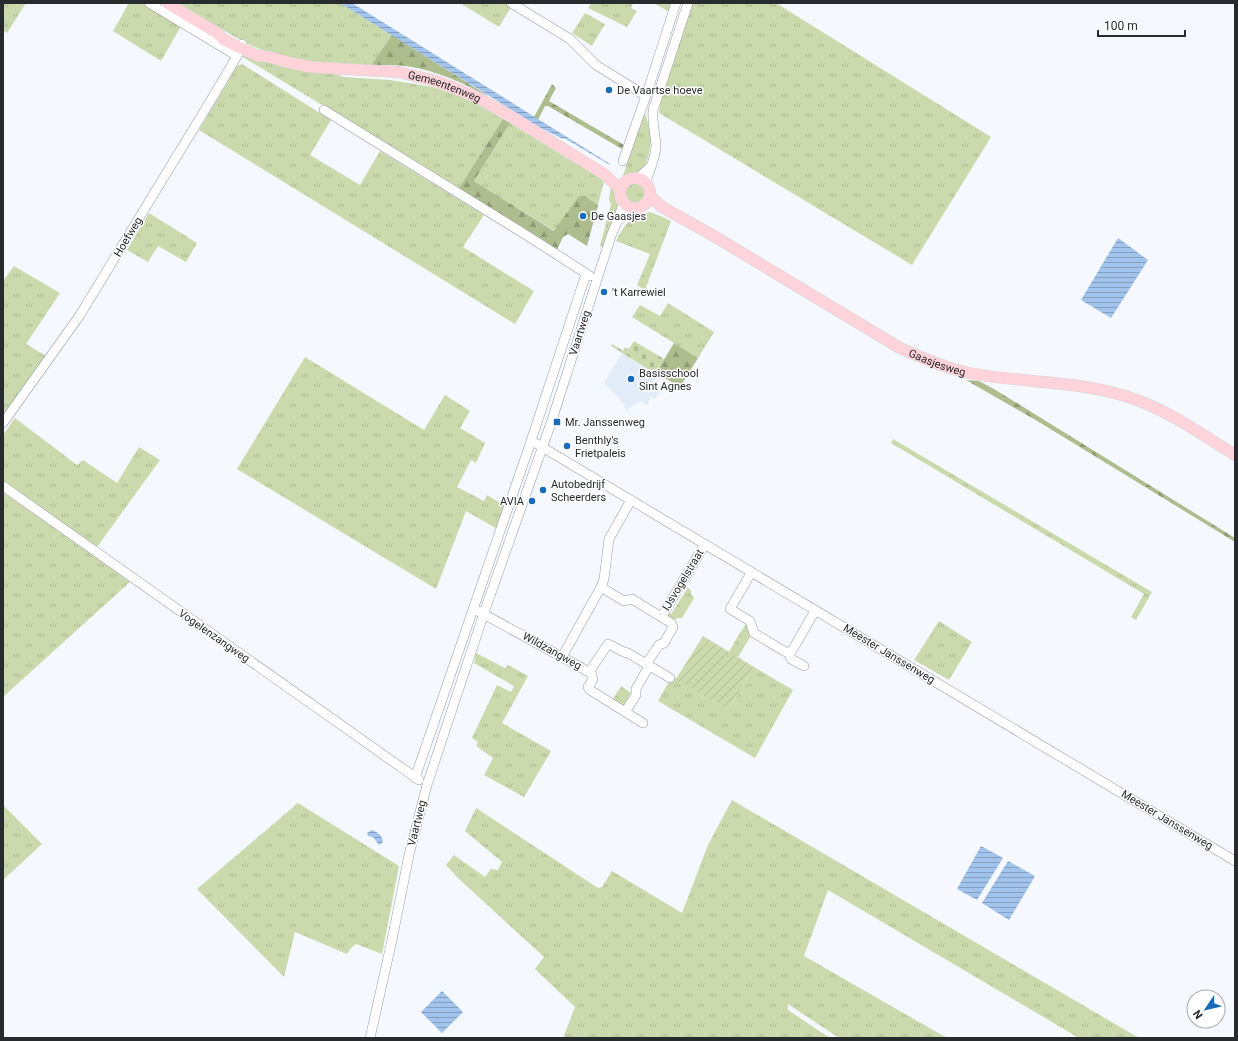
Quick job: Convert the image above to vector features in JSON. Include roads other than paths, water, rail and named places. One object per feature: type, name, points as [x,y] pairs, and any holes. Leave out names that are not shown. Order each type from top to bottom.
[{"type":"main road","name":"Gemeentenweg","points":[[168,3],[217,33],[226,36],[239,49],[259,51],[265,56],[310,67],[398,72],[454,87],[502,111],[623,186]]},
{"type":"main road","points":[[630,179],[642,181],[650,189],[648,200],[639,208],[627,205],[621,199],[623,186],[630,179]]},
{"type":"main road","name":"Gaasjesweg","points":[[648,200],[714,236],[900,348],[925,360],[967,373],[997,378],[1084,386],[1125,396],[1162,411],[1235,454]]},
{"type":"street","name":"Gemeentenweg","points":[[149,3],[239,49]]},
{"type":"street","points":[[511,3],[570,39],[596,65],[647,94],[657,96]]},
{"type":"street","points":[[623,161],[647,94],[676,3]]},
{"type":"street","points":[[642,181],[655,157],[656,145],[652,120],[653,110],[688,3]]},
{"type":"street","name":"Hoefweg","points":[[3,423],[80,315],[214,95],[239,49]]},
{"type":"street","points":[[324,110],[597,280]]},
{"type":"street","name":"Vaartweg","points":[[370,1038],[409,855],[427,785],[484,613],[543,447],[611,236],[619,220],[619,214],[627,205]]},
{"type":"street","name":"Vaartweg","points":[[415,778],[532,441],[586,274]]},
{"type":"street","points":[[532,441],[543,447]]},
{"type":"street","name":"Meester Janssenweg","points":[[543,447],[751,573],[1235,861]]},
{"type":"street","name":"Vogelenzangweg","points":[[3,486],[427,785]]},
{"type":"street","points":[[562,657],[601,587],[604,579],[609,539],[631,500]]},
{"type":"street","name":"IJsvogelstraat","points":[[662,616],[705,544]]},
{"type":"street","points":[[751,573],[730,609],[750,621],[754,633],[789,653],[791,659],[804,666]]},
{"type":"street","points":[[601,587],[624,601],[632,599],[670,621],[673,625],[672,630],[664,643],[659,645],[636,689],[636,695],[625,712]]},
{"type":"street","points":[[473,609],[484,613]]},
{"type":"street","points":[[789,653],[793,649],[815,611]]},
{"type":"street","name":"Wildzangweg","points":[[484,613],[589,672],[593,675],[593,679],[588,687],[590,690],[643,723]]},
{"type":"street","points":[[589,672],[608,644],[622,652],[628,653],[670,678]]},
{"type":"water","points":[[340,3],[352,3],[610,165],[564,138],[563,139],[541,128]]},
{"type":"water","points":[[1118,238],[1148,260],[1111,318],[1081,300]]},
{"type":"water","points":[[372,830],[382,837],[383,842],[379,845],[373,837],[368,836],[367,833]]},
{"type":"water","points":[[981,846],[1003,858],[977,900],[957,889]]},
{"type":"water","points":[[1008,861],[1035,876],[1009,920],[982,903]]},
{"type":"water","points":[[442,991],[463,1012],[442,1033],[421,1012]]},
{"type":"place","name":"De Vaartse hoeve","points":[[609,90]]},
{"type":"place","name":"De Gaasjes","points":[[583,216]]},
{"type":"place","name":"'t Karrewiel","points":[[604,292]]},
{"type":"place","name":"Basisschool Sint Agnes","points":[[631,379]]},
{"type":"place","name":"Mr. Janssenweg","points":[[557,422]]},
{"type":"place","name":"Benthly's Frietpaleis","points":[[567,446]]},
{"type":"place","name":"Autobedrijf Scheerders","points":[[543,490]]},
{"type":"place","name":"AVIA","points":[[532,501]]}]
